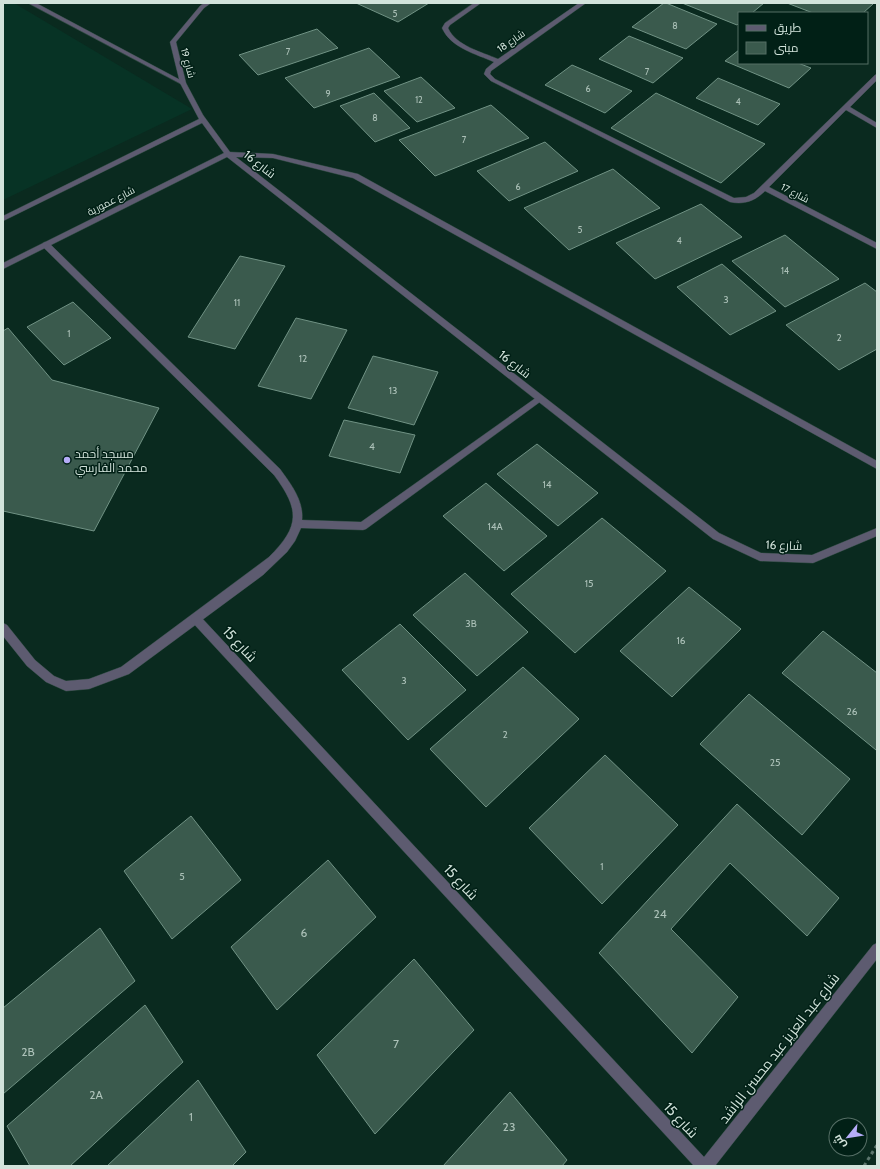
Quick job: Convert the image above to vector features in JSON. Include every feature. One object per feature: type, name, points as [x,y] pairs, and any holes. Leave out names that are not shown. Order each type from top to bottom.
[{"type":"street","points":[[31,3],[182,83]]},
{"type":"street","name":"شارع 19","points":[[208,3],[202,7],[172,42],[182,83],[203,120],[228,154]]},
{"type":"street","name":"شارع 18","points":[[478,3],[447,24],[445,28],[446,32],[453,40],[499,62],[583,3]]},
{"type":"street","points":[[499,62],[487,74],[493,80],[724,196],[742,201],[751,199],[764,188]]},
{"type":"street","name":"شارع 17","points":[[877,76],[847,108],[764,188],[877,246]]},
{"type":"street","points":[[847,108],[877,126]]},
{"type":"street","points":[[3,219],[203,120]]},
{"type":"street","name":"شارع عمورية","points":[[3,266],[228,154]]},
{"type":"street","name":"شارع 16","points":[[228,154],[716,536],[760,557],[813,559],[877,532]]},
{"type":"street","name":"شارع 16","points":[[228,154],[273,156],[355,176],[877,465]]},
{"type":"street","points":[[3,628],[31,663],[50,679],[66,686],[89,684],[125,671],[279,556],[294,536],[297,524],[298,511],[295,498],[288,485],[277,472],[46,245]]},
{"type":"street","points":[[297,524],[363,526],[540,399]]},
{"type":"street","name":"شارع 15","points":[[196,619],[704,1166]]},
{"type":"street","name":"شارع عبد العزيز عبد محسن الراشد","points":[[704,1166],[877,949]]},
{"type":"path","points":[[864,1166],[877,1144]]},
{"type":"shaded area","points":[[3,3],[14,3],[192,109],[3,200]]},
{"type":"building","points":[[356,3],[429,3],[398,22]]},
{"type":"building","points":[[664,3],[717,24],[686,49],[632,27]]},
{"type":"building","points":[[682,3],[764,3],[753,12],[738,12],[737,25]]},
{"type":"building","points":[[787,3],[873,4],[864,12],[810,12]]},
{"type":"building","points":[[317,29],[338,48],[258,75],[239,55]]},
{"type":"building","points":[[629,36],[683,58],[653,83],[599,59]]},
{"type":"building","points":[[369,48],[400,77],[314,108],[285,78]]},
{"type":"building","points":[[738,51],[738,64],[801,64],[811,68],[789,88],[725,61]]},
{"type":"building","points":[[572,65],[632,91],[605,113],[545,85]]},
{"type":"building","points":[[421,77],[455,108],[417,122],[384,91]]},
{"type":"building","points":[[718,78],[780,104],[758,125],[696,98]]},
{"type":"building","points":[[374,93],[410,128],[375,142],[340,106]]},
{"type":"building","points":[[656,93],[765,144],[721,183],[611,128]]},
{"type":"building","points":[[491,105],[529,138],[435,176],[399,140]]},
{"type":"building","points":[[545,142],[578,171],[509,201],[477,171]]},
{"type":"building","points":[[613,169],[660,208],[569,250],[524,208]]},
{"type":"building","points":[[701,204],[742,237],[655,279],[616,243]]},
{"type":"building","points":[[785,235],[839,279],[785,307],[732,261]]},
{"type":"building","points":[[240,256],[285,266],[235,349],[188,337]]},
{"type":"building","points":[[722,264],[776,311],[730,335],[677,287]]},
{"type":"building","points":[[865,283],[877,292],[877,349],[839,370],[786,325]]},
{"type":"building","points":[[73,302],[111,338],[64,365],[27,327]]},
{"type":"building","points":[[296,318],[347,330],[311,399],[258,386]]},
{"type":"building","name":"مسجد أحمد محمد الفارسي","points":[[8,328],[52,380],[159,408],[94,531],[3,511],[3,331]]},
{"type":"building","points":[[373,356],[438,372],[414,425],[348,408]]},
{"type":"building","points":[[344,420],[415,435],[400,473],[329,456]]},
{"type":"building","points":[[537,444],[598,493],[558,526],[497,474]]},
{"type":"building","points":[[486,483],[547,536],[504,571],[443,516]]},
{"type":"building","points":[[602,518],[666,571],[575,653],[511,594]]},
{"type":"building","points":[[465,573],[528,632],[477,676],[413,615]]},
{"type":"building","points":[[689,587],[741,629],[672,697],[620,651]]},
{"type":"building","points":[[400,624],[466,690],[408,740],[342,670]]},
{"type":"building","points":[[823,631],[877,673],[876,750],[782,673]]},
{"type":"building","points":[[523,667],[579,719],[486,807],[430,749]]},
{"type":"building","points":[[749,694],[850,779],[802,835],[700,744]]},
{"type":"building","points":[[605,755],[678,825],[602,904],[529,828]]},
{"type":"building","points":[[737,804],[839,898],[807,936],[730,863],[671,929],[738,997],[692,1053],[599,953]]},
{"type":"building","points":[[191,816],[241,880],[172,939],[124,871]]},
{"type":"building","points":[[328,860],[376,917],[277,1010],[231,947]]},
{"type":"building","points":[[100,928],[135,981],[3,1094],[3,1008]]},
{"type":"building","points":[[414,959],[474,1030],[375,1134],[317,1055]]},
{"type":"building","points":[[145,1005],[183,1062],[70,1166],[30,1166],[7,1126]]},
{"type":"building","points":[[198,1080],[246,1152],[232,1166],[107,1166]]},
{"type":"building","points":[[510,1092],[567,1160],[562,1166],[443,1166]]},
{"type":"place","name":"مسجد أحمد محمد الفارسي","points":[[67,460]]}]
